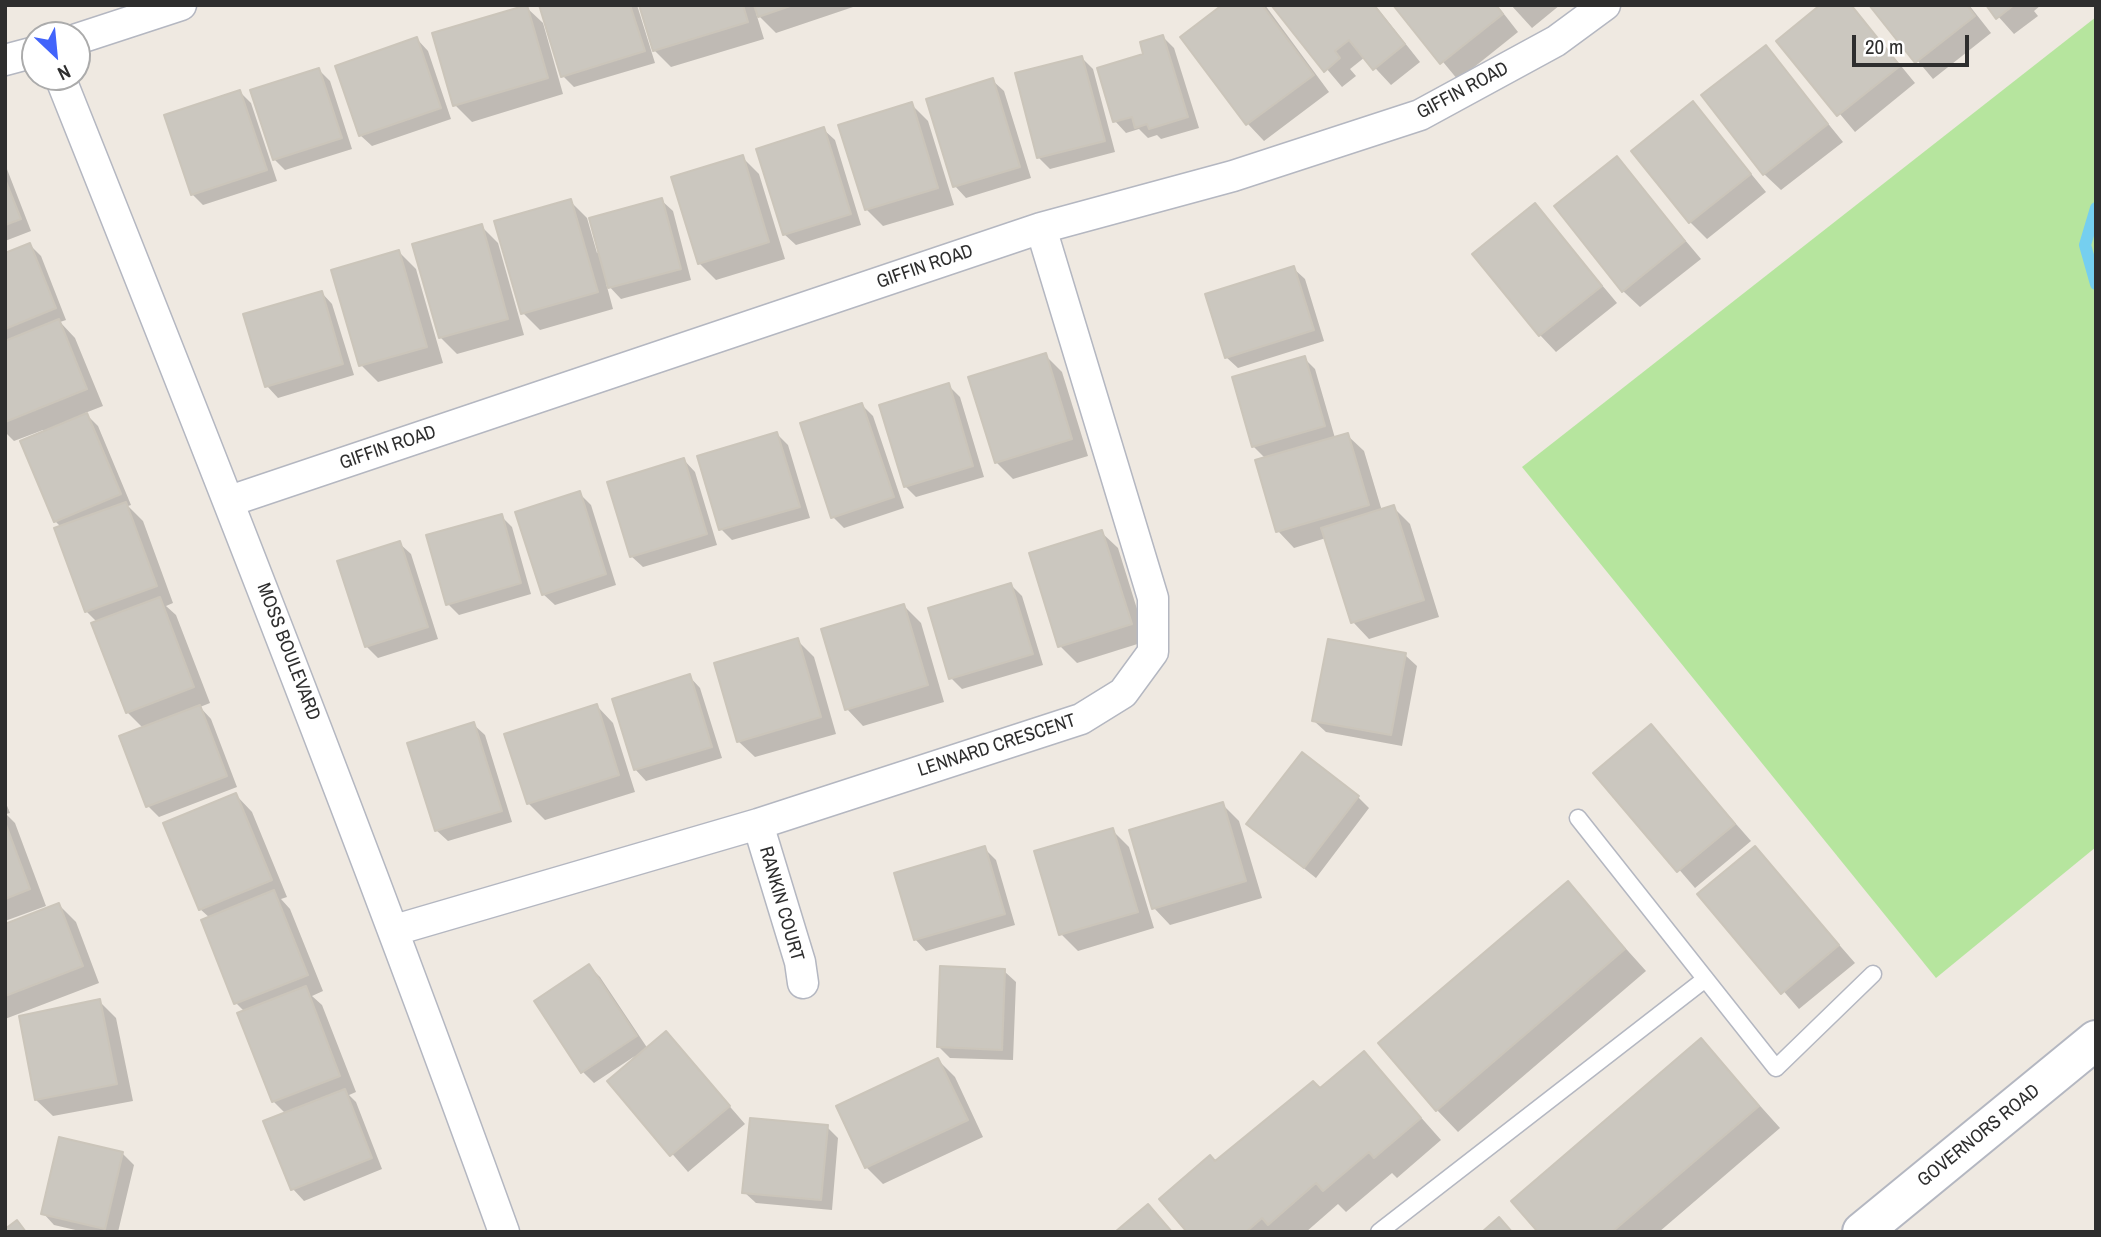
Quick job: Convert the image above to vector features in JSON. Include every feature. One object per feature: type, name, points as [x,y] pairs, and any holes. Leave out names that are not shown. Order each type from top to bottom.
[{"type":"main road","name":"GOVERNORS ROAD","points":[[1862,1232],[2096,1040]]},
{"type":"street","points":[[91,34],[180,5]]},
{"type":"street","name":"GIFFIN ROAD","points":[[230,501],[1041,228],[1233,176],[1420,115],[1556,41],[1605,5]]},
{"type":"street","name":"MOSS BOULEVARD","points":[[66,91],[230,501],[395,930],[504,1232]]},
{"type":"street","name":"LENNARD CRESCENT","points":[[395,930],[758,824],[1081,719],[1123,693],[1153,652],[1153,598],[1041,228]]},
{"type":"street","name":"RANKIN COURT","points":[[758,824],[800,962],[803,984]]},
{"type":"lane","points":[[1578,818],[1776,1068],[1873,974]]},
{"type":"lane","points":[[1380,1232],[1704,979]]},
{"type":"green space","points":[[2096,17],[2096,847],[1936,978],[1522,467]]},
{"type":"building","points":[[527,5],[548,78],[453,106],[432,33]]},
{"type":"building","points":[[539,5],[630,5],[645,51],[561,77]]},
{"type":"building","points":[[639,5],[743,5],[748,22],[653,51]]},
{"type":"building","points":[[754,5],[793,5],[758,17]]},
{"type":"building","points":[[1222,5],[1262,5],[1314,75],[1246,125],[1180,37]]},
{"type":"building","points":[[1271,5],[1374,5],[1405,44],[1373,70],[1349,40],[1335,51],[1340,58],[1324,72]]},
{"type":"building","points":[[1393,5],[1496,5],[1503,14],[1440,64]]},
{"type":"building","points":[[1820,5],[1851,5],[1900,66],[1837,116],[1776,41]]},
{"type":"building","points":[[1869,5],[1967,5],[1975,16],[1915,63]]},
{"type":"building","points":[[1986,5],[2014,5],[1996,19]]},
{"type":"building","points":[[1163,35],[1188,117],[1149,129],[1147,124],[1135,128],[1132,117],[1113,122],[1097,68],[1143,54],[1140,42]]},
{"type":"building","points":[[417,37],[441,108],[359,136],[335,66]]},
{"type":"building","points":[[1766,45],[1828,124],[1763,175],[1701,95]]},
{"type":"building","points":[[1082,56],[1105,141],[1037,158],[1015,73]]},
{"type":"building","points":[[319,68],[342,138],[273,160],[250,90]]},
{"type":"building","points":[[993,78],[1020,167],[953,187],[926,99]]},
{"type":"building","points":[[240,90],[267,170],[191,195],[164,115]]},
{"type":"building","points":[[1693,101],[1751,174],[1689,223],[1631,151]]},
{"type":"building","points":[[912,102],[938,188],[865,210],[838,125]]},
{"type":"building","points":[[824,127],[851,214],[783,235],[756,149]]},
{"type":"building","points":[[743,155],[769,242],[698,264],[671,177]]},
{"type":"building","points":[[1617,156],[1685,241],[1622,292],[1554,206]]},
{"type":"building","points":[[5,179],[21,219],[5,225]]},
{"type":"building","points":[[662,198],[681,269],[608,288],[589,218]]},
{"type":"building","points":[[571,199],[598,292],[521,314],[494,221]]},
{"type":"building","points":[[1535,203],[1602,286],[1539,336],[1472,254]]},
{"type":"building","points":[[482,224],[508,319],[439,338],[412,244]]},
{"type":"building","points":[[30,243],[56,308],[5,329],[5,253]]},
{"type":"building","points":[[399,250],[427,347],[359,366],[331,270]]},
{"type":"building","points":[[1294,266],[1314,330],[1225,358],[1205,294]]},
{"type":"building","points":[[322,291],[343,364],[265,387],[243,314]]},
{"type":"building","points":[[59,319],[87,389],[5,422],[5,341]]},
{"type":"building","points":[[1046,353],[1072,439],[995,463],[968,377]]},
{"type":"building","points":[[1305,356],[1325,426],[1252,447],[1232,377]]},
{"type":"building","points":[[949,383],[973,466],[904,487],[879,405]]},
{"type":"building","points":[[862,403],[894,497],[831,518],[800,423]]},
{"type":"building","points":[[87,413],[121,494],[54,522],[20,441]]},
{"type":"building","points":[[777,432],[800,507],[719,530],[697,456]]},
{"type":"building","points":[[1348,433],[1369,505],[1276,532],[1255,460]]},
{"type":"building","points":[[684,458],[707,534],[630,557],[607,482]]},
{"type":"building","points":[[580,491],[606,574],[542,595],[515,512]]},
{"type":"building","points":[[126,502],[157,586],[85,612],[54,528]]},
{"type":"building","points":[[1394,505],[1424,600],[1351,623],[1321,528]]},
{"type":"building","points":[[502,514],[521,583],[446,605],[426,535]]},
{"type":"building","points":[[1102,530],[1132,624],[1058,647],[1029,553]]},
{"type":"building","points":[[400,541],[428,627],[365,647],[337,561]]},
{"type":"building","points":[[1011,583],[1033,654],[949,679],[928,608]]},
{"type":"building","points":[[160,597],[194,687],[126,713],[91,623]]},
{"type":"building","points":[[904,604],[928,685],[845,710],[821,629]]},
{"type":"building","points":[[798,638],[821,717],[737,742],[714,663]]},
{"type":"building","points":[[1328,639],[1406,653],[1391,735],[1312,721]]},
{"type":"building","points":[[690,674],[712,747],[634,770],[612,699]]},
{"type":"building","points":[[597,704],[619,775],[527,804],[504,734]]},
{"type":"building","points":[[200,705],[227,776],[146,807],[119,736]]},
{"type":"building","points":[[474,722],[502,811],[435,831],[407,743]]},
{"type":"building","points":[[1651,724],[1735,824],[1677,872],[1593,773]]},
{"type":"building","points":[[1302,752],[1359,796],[1304,868],[1246,824]]},
{"type":"building","points":[[236,793],[272,880],[199,910],[163,823]]},
{"type":"building","points":[[1223,802],[1246,881],[1152,909],[1129,830]]},
{"type":"building","points":[[5,822],[30,889],[5,899]]},
{"type":"building","points":[[1113,828],[1138,912],[1059,935],[1034,851]]},
{"type":"building","points":[[985,846],[1005,914],[914,940],[894,873]]},
{"type":"building","points":[[1755,846],[1839,945],[1781,994],[1697,894]]},
{"type":"building","points":[[1568,881],[1625,949],[1436,1111],[1378,1043]]},
{"type":"building","points":[[274,890],[308,975],[234,1004],[201,920]]},
{"type":"building","points":[[59,903],[83,966],[5,996],[5,924]]},
{"type":"building","points":[[589,964],[637,1036],[581,1073],[534,1001]]},
{"type":"building","points":[[940,966],[1005,969],[1002,1050],[937,1047]]},
{"type":"building","points":[[306,986],[340,1076],[272,1102],[237,1013]]},
{"type":"building","points":[[100,999],[117,1084],[35,1100],[19,1016]]},
{"type":"building","points":[[666,1031],[730,1106],[670,1156],[607,1081]]},
{"type":"building","points":[[1701,1038],[1759,1106],[1612,1232],[1538,1232],[1511,1201]]},
{"type":"building","points":[[1364,1051],[1421,1118],[1374,1158],[1369,1152],[1323,1191],[1316,1183],[1268,1225],[1262,1218],[1246,1232],[1187,1232],[1159,1199],[1210,1155],[1215,1161],[1313,1081],[1320,1088]]},
{"type":"building","points":[[938,1058],[968,1120],[865,1168],[836,1106]]},
{"type":"building","points":[[345,1089],[372,1158],[291,1190],[263,1121]]},
{"type":"building","points":[[750,1118],[828,1125],[821,1200],[742,1193]]},
{"type":"building","points":[[59,1137],[123,1152],[105,1229],[41,1214]]},
{"type":"building","points":[[1148,1204],[1172,1232],[1115,1232]]},
{"type":"building","points":[[1499,1217],[1512,1232],[1482,1232]]},
{"type":"building","points":[[17,1220],[26,1232],[5,1232],[5,1229]]},
{"type":"waterway","points":[[2096,208],[2085,245],[2096,284]]}]
